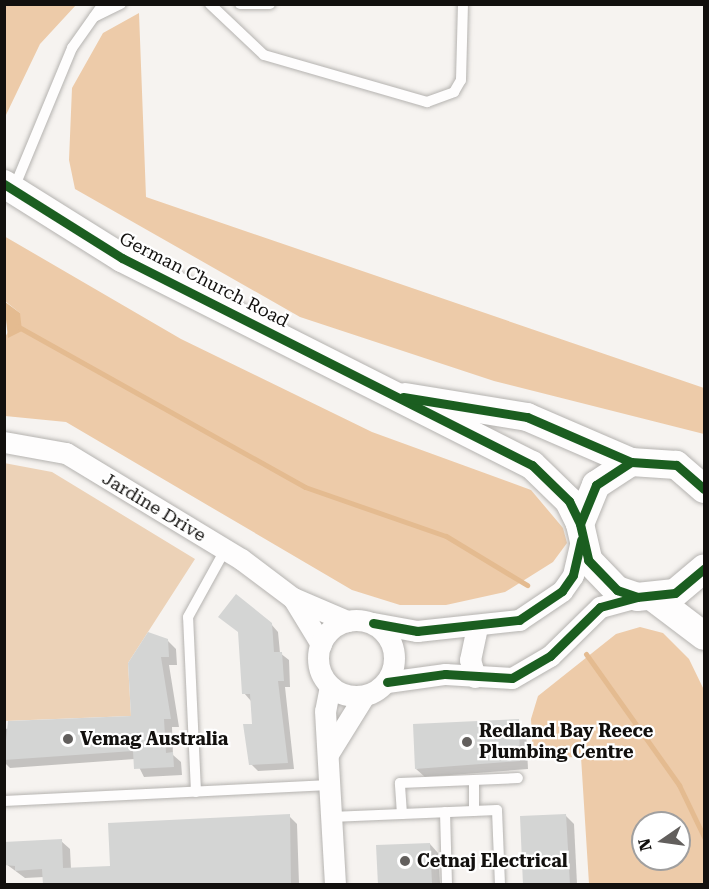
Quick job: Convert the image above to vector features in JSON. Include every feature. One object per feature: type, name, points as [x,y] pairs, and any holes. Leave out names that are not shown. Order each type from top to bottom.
[{"type":"street","name":"German Church Road","points":[[9,187],[122,258],[532,465],[569,501],[600,577],[645,597]]},
{"type":"street","name":"German Church Road","points":[[394,396],[527,417],[631,462],[675,465],[705,489]]},
{"type":"street","name":"Jardine Drive","points":[[4,441],[66,453],[225,550],[293,598]]},
{"type":"street","points":[[293,598],[347,621],[417,631],[477,627],[519,620],[549,603],[573,575],[581,532],[596,485],[631,462]]},
{"type":"street","points":[[328,754],[364,696],[387,682],[446,674],[512,678],[536,666],[600,607],[675,593],[705,569]]},
{"type":"street","points":[[645,597],[705,636]]},
{"type":"street","points":[[293,598],[321,644],[319,666],[330,686],[325,711],[335,885]]},
{"type":"street","points":[[321,644],[347,621]]},
{"type":"street","points":[[373,623],[394,650],[387,682]]},
{"type":"street","points":[[475,677],[470,660],[477,627]]},
{"type":"street","points":[[330,686],[364,696]]},
{"type":"lane","points":[[9,187],[72,48],[103,4]]},
{"type":"lane","points":[[94,17],[121,4]]},
{"type":"lane","points":[[210,4],[264,55],[427,102],[454,92],[461,81],[463,4]]},
{"type":"lane","points":[[240,4],[270,4]]},
{"type":"lane","points":[[196,792],[188,617],[225,550]]},
{"type":"lane","points":[[402,814],[400,783],[518,778]]},
{"type":"lane","points":[[474,780],[474,811]]},
{"type":"lane","points":[[4,801],[330,785]]},
{"type":"lane","points":[[332,817],[497,810],[500,885]]},
{"type":"lane","points":[[445,812],[447,885]]},
{"type":"shaded area","points":[[5,4],[76,5],[40,44],[5,117]]},
{"type":"shaded area","points":[[139,13],[146,197],[704,388],[704,434],[494,381],[300,317],[75,189],[69,160],[72,88],[103,33]]},
{"type":"shaded area","points":[[4,236],[181,339],[372,432],[531,490],[563,528],[567,543],[553,562],[505,592],[446,605],[400,605],[352,590],[66,422],[5,416],[5,337],[20,313],[5,301]]},
{"type":"shaded area","points":[[4,301],[20,313],[22,331],[8,338]]},
{"type":"shaded area","points":[[4,463],[52,472],[195,559],[128,663],[131,716],[5,721]]},
{"type":"shaded area","points":[[640,627],[663,633],[689,659],[704,690],[704,884],[589,884],[581,757],[533,758],[531,719],[538,696],[616,634]]},
{"type":"building","points":[[236,594],[272,623],[274,652],[282,652],[284,681],[278,681],[288,763],[249,765],[243,724],[252,724],[250,694],[242,694],[238,632],[218,617]]},
{"type":"building","points":[[148,632],[168,639],[169,657],[161,657],[171,719],[164,719],[166,753],[173,752],[174,767],[134,769],[133,751],[4,760],[8,721],[131,716],[128,663]]},
{"type":"building","name":"Redland Bay Reece Plumbing Centre","points":[[519,719],[520,761],[415,769],[413,724]]},
{"type":"building","points":[[290,814],[291,885],[43,885],[42,869],[15,871],[15,866],[4,865],[4,842],[62,839],[63,868],[110,866],[108,823]]},
{"type":"building","points":[[566,814],[570,885],[523,885],[520,816]]},
{"type":"building","points":[[430,843],[432,883],[378,885],[376,845]]},
{"type":"waterway","points":[[17,326],[305,487],[446,536],[527,585]]},
{"type":"waterway","points":[[586,654],[679,785],[704,837]]},
{"type":"cycle path","points":[[4,184],[122,258],[532,465],[569,501],[580,524]]},
{"type":"cycle path","points":[[403,397],[527,417],[631,462]]},
{"type":"cycle path","points":[[704,489],[676,465],[631,462],[596,485],[580,524],[588,560],[617,590],[637,597],[675,593],[704,569]]},
{"type":"cycle path","points":[[373,623],[417,631],[519,620],[562,591],[573,575],[581,540]]},
{"type":"cycle path","points":[[387,682],[445,674],[512,678],[550,656],[600,607],[637,597]]},
{"type":"place","name":"Vemag Australia","points":[[68,739]]},
{"type":"place","name":"Redland Bay Reece Plumbing Centre","points":[[467,742]]},
{"type":"place","name":"Cetnaj Electrical","points":[[405,861]]}]
